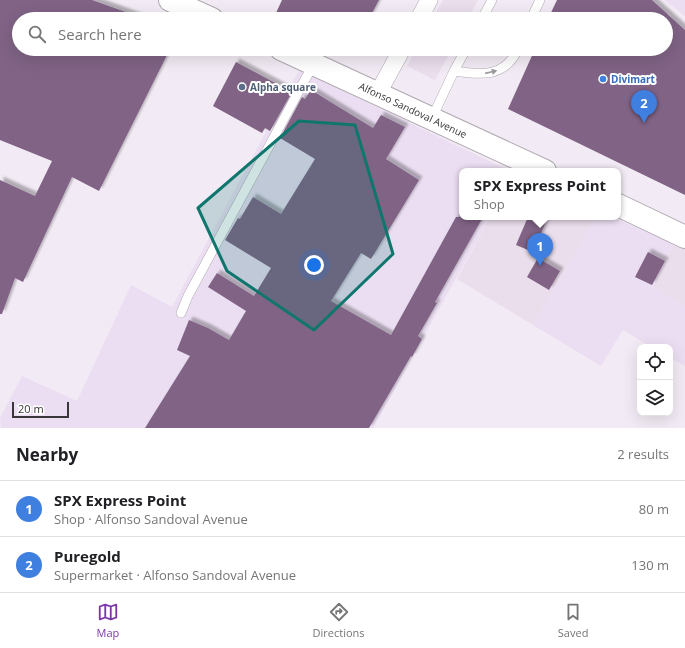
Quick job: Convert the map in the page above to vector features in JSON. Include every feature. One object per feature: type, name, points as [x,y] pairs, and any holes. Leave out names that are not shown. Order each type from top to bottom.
[{"type":"main road","points":[[170,0],[197,12]]},
{"type":"main road","name":"Alfonso Sandoval Avenue","points":[[298,56],[539,168]]},
{"type":"main road","points":[[621,206],[685,236]]},
{"type":"street","points":[[423,12],[429,0]]},
{"type":"street","points":[[378,93],[398,56]]},
{"type":"lane","points":[[486,12],[492,0]]},
{"type":"lane","points":[[534,12],[540,0]]},
{"type":"lane","points":[[432,118],[462,56]]},
{"type":"lane","points":[[454,71],[479,74],[496,72],[507,65],[513,56]]},
{"type":"lane","points":[[181,313],[188,296],[314,63]]},
{"type":"highlighted area","points":[[299,121],[355,125],[393,254],[314,330],[227,271],[198,208]]},
{"type":"shaded area","points":[[443,0],[478,0],[472,12],[436,12]]},
{"type":"shaded area","points":[[664,0],[685,0],[685,16]]},
{"type":"shaded area","points":[[412,56],[448,56],[435,80],[407,66]]},
{"type":"shaded area","points":[[299,70],[504,168],[459,168],[459,220],[488,220],[373,428],[1,428],[0,418],[22,376],[77,401],[131,285],[172,307]]},
{"type":"shaded area","points":[[488,220],[594,220],[533,325],[457,279]]},
{"type":"shaded area","points":[[594,220],[620,220],[673,244],[653,287],[685,306],[685,366],[673,360],[673,344],[646,344],[623,330],[601,366],[533,325]]},
{"type":"shaded area","points":[[673,244],[685,249],[685,306],[653,287]]},
{"type":"building","points":[[0,0],[92,0],[126,12],[12,12],[12,56],[166,56],[99,191],[72,177],[23,282],[15,278],[2,314],[0,314],[0,180],[35,196],[52,161],[0,140]]},
{"type":"building","points":[[282,0],[379,0],[373,12],[276,12]]},
{"type":"building","name":"Divimart","points":[[557,0],[652,0],[665,12],[551,12]]},
{"type":"building","name":"Divimart","points":[[673,19],[685,30],[685,195],[508,109],[532,56],[673,56]]},
{"type":"building","points":[[236,62],[292,92],[270,131],[265,128],[262,133],[213,106]]},
{"type":"building","points":[[311,90],[373,128],[381,115],[405,127],[386,159],[419,180],[371,259],[361,253],[331,301],[391,335],[456,217],[459,217],[459,220],[481,220],[435,302],[437,303],[418,336],[422,339],[369,428],[145,428],[190,356],[177,350],[189,320],[208,328],[229,340],[246,311],[208,287],[217,273],[254,296],[271,268],[225,240],[253,197],[281,214],[315,159],[280,138],[302,97],[305,99]]},
{"type":"building","points":[[527,220],[547,220],[533,252],[516,245]]},
{"type":"building","points":[[648,252],[665,261],[652,285],[635,277]]},
{"type":"building","points":[[538,258],[560,271],[549,290],[527,277]]},
{"type":"place","name":"Divimart","points":[[603,79]]},
{"type":"place","name":"Alpha square","points":[[242,87]]},
{"type":"place","name":"Puregold","points":[[644,123]]},
{"type":"place","name":"SPX Express Point","points":[[540,266]]}]
